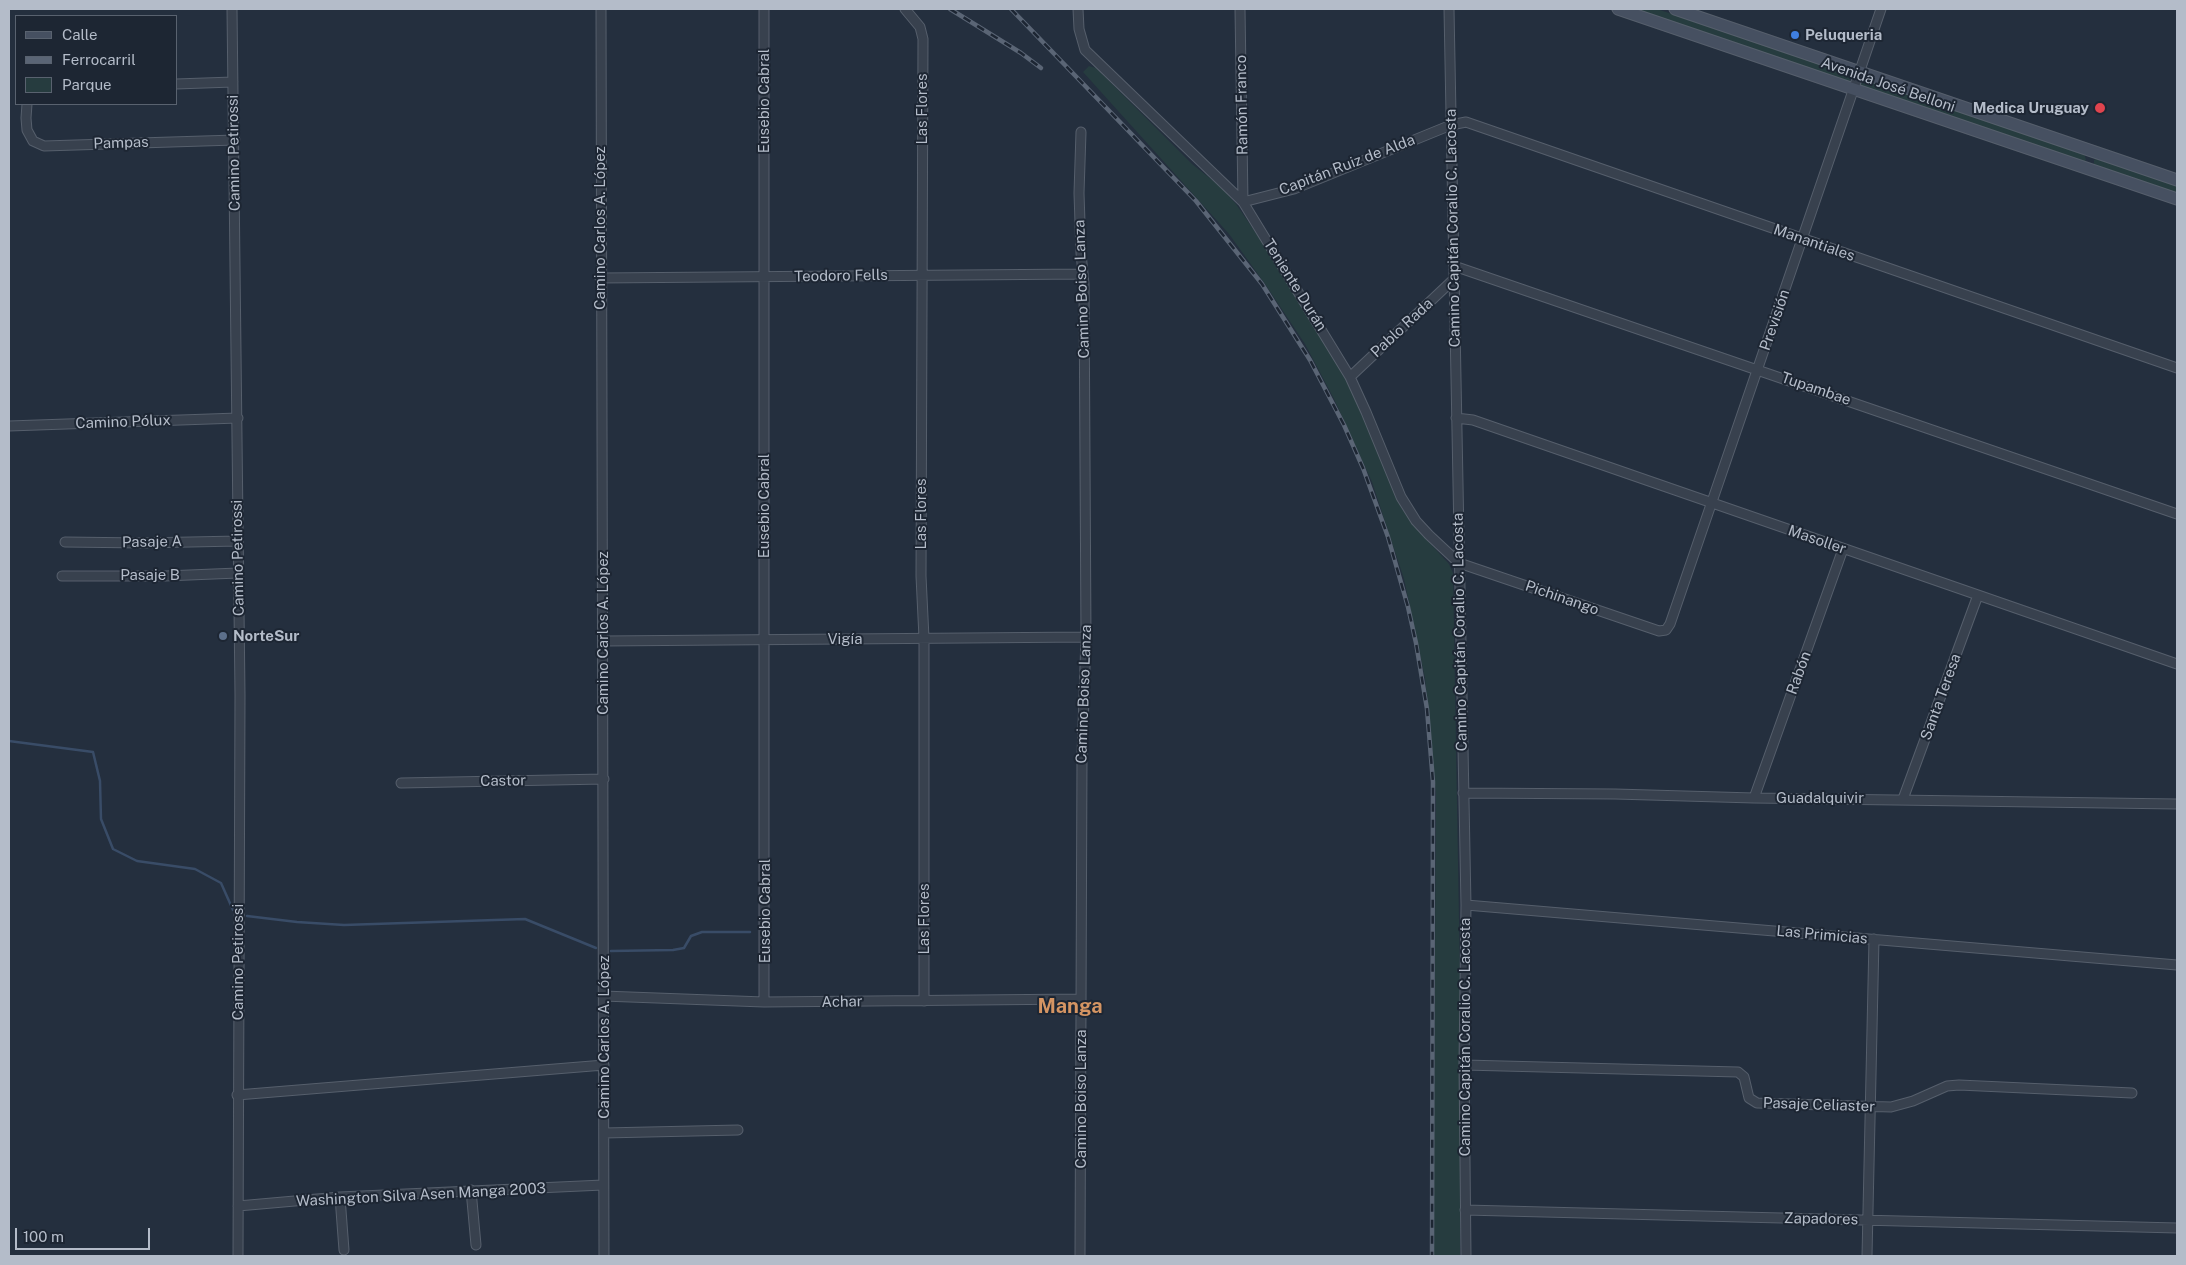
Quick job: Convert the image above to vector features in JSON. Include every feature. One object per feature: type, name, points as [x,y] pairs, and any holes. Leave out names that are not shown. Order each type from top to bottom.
[{"type":"main road","name":"Avenida José Belloni","points":[[1618,9],[2177,199]]},
{"type":"main road","name":"Avenida José Belloni","points":[[1675,9],[2177,180]]},
{"type":"main road","points":[[2088,169],[2093,152]]},
{"type":"street","name":"Camino Petirossi","points":[[232,9],[240,695],[237,1094],[238,1256]]},
{"type":"street","name":"Camino Carlos A. López","points":[[601,9],[600,278],[604,640],[604,1256]]},
{"type":"street","name":"Eusebio Cabral","points":[[764,9],[764,1002]]},
{"type":"street","name":"Las Flores","points":[[904,9],[920,27],[923,39],[921,576],[924,638],[924,1001]]},
{"type":"street","name":"Teniente Durán","points":[[1078,9],[1081,41],[1085,50],[1243,202],[1350,377],[1401,498],[1416,521],[1459,563]]},
{"type":"street","name":"Ramón Franco","points":[[1240,9],[1243,202]]},
{"type":"street","name":"Camino Capitán Coralio C. Lacosta","points":[[1449,9],[1466,905],[1464,1064],[1466,1256]]},
{"type":"street","name":"Previsión","points":[[1666,630],[1670,624],[1882,9]]},
{"type":"street","points":[[178,84],[233,82]]},
{"type":"street","name":"Pampas","points":[[27,105],[27,130],[33,141],[44,146],[235,140]]},
{"type":"street","name":"Manantiales","points":[[1451,125],[1466,122],[2177,368]]},
{"type":"street","name":"Capitán Ruiz de Alda","points":[[1243,202],[1294,189],[1451,125]]},
{"type":"street","name":"Camino Boiso Lanza","points":[[1080,1256],[1082,756],[1086,637],[1083,274],[1079,193],[1081,132]]},
{"type":"street","name":"Tupambae","points":[[1454,266],[2177,514]]},
{"type":"street","name":"Teodoro Fells","points":[[600,278],[1083,274]]},
{"type":"street","name":"Pablo Rada","points":[[1350,377],[1454,279]]},
{"type":"street","name":"Camino Pólux","points":[[9,426],[238,418]]},
{"type":"street","name":"Masoller","points":[[1456,418],[1473,420],[2177,664]]},
{"type":"street","name":"Pasaje A","points":[[65,542],[238,541]]},
{"type":"street","name":"Rabón","points":[[1754,798],[1843,549]]},
{"type":"street","name":"Pichinango","points":[[1459,563],[1659,631],[1666,630]]},
{"type":"street","name":"Pasaje B","points":[[62,576],[165,576],[238,573]]},
{"type":"street","name":"Santa Teresa","points":[[1904,799],[1978,595]]},
{"type":"street","name":"Vigía","points":[[604,640],[1086,637]]},
{"type":"street","name":"Castor","points":[[401,783],[604,779]]},
{"type":"street","name":"Guadalquivir","points":[[1463,793],[2177,804]]},
{"type":"street","name":"Las Primicias","points":[[1466,905],[2177,965]]},
{"type":"street","points":[[1867,1256],[1874,940]]},
{"type":"street","name":"Achar","points":[[603,996],[764,1002],[1081,999]]},
{"type":"street","name":"Pasaje Celiaster","points":[[1464,1064],[1738,1072],[1744,1077],[1749,1098],[1752,1102],[1870,1107],[1902,1104],[1947,1086],[1959,1085],[2132,1093]]},
{"type":"street","points":[[237,1094],[604,1065]]},
{"type":"street","points":[[604,1133],[738,1130]]},
{"type":"street","name":"Washington Silva Asen Manga 2003","points":[[238,1206],[340,1197],[603,1185]]},
{"type":"street","points":[[472,1190],[476,1245]]},
{"type":"street","points":[[340,1197],[344,1250]]},
{"type":"street","name":"Zapadores","points":[[1465,1210],[2177,1228]]},
{"type":"green space","points":[[1627,9],[1657,9],[1848,73],[1851,75],[1850,80],[1849,83]]},
{"type":"green space","points":[[1089,66],[1096,68],[1192,164],[1221,187],[1236,204],[1286,277],[1343,371],[1402,509],[1417,529],[1449,564],[1453,573],[1461,1035],[1460,1256],[1433,1256],[1436,795],[1425,678],[1404,579],[1372,482],[1334,399],[1305,344],[1229,234],[1083,72]]},
{"type":"green space","points":[[1862,78],[2084,153],[2086,160],[2084,162],[1859,88],[1858,82]]},
{"type":"green space","points":[[2097,158],[2177,184],[2177,196],[2094,166],[2094,160]]},
{"type":"waterway","points":[[9,741],[93,752],[100,781],[101,819],[113,849],[137,861],[195,869],[221,883],[233,910]]},
{"type":"waterway","points":[[247,916],[344,925],[525,919],[596,948]]},
{"type":"waterway","points":[[611,951],[673,950],[684,948],[691,936],[702,932],[750,932]]},
{"type":"railway","points":[[950,9],[1021,53],[1041,68]]},
{"type":"railway","points":[[1011,9],[1196,201],[1262,284],[1310,360],[1344,425],[1363,468],[1388,537],[1416,643],[1427,709],[1433,782],[1432,1256]]},
{"type":"place","name":"Peluqueria","points":[[1795,35]]},
{"type":"place","name":"Medica Uruguay","points":[[2100,108]]},
{"type":"place","name":"NorteSur","points":[[223,636]]},
{"type":"district","name":"Manga","points":[[1070,1007]]}]
